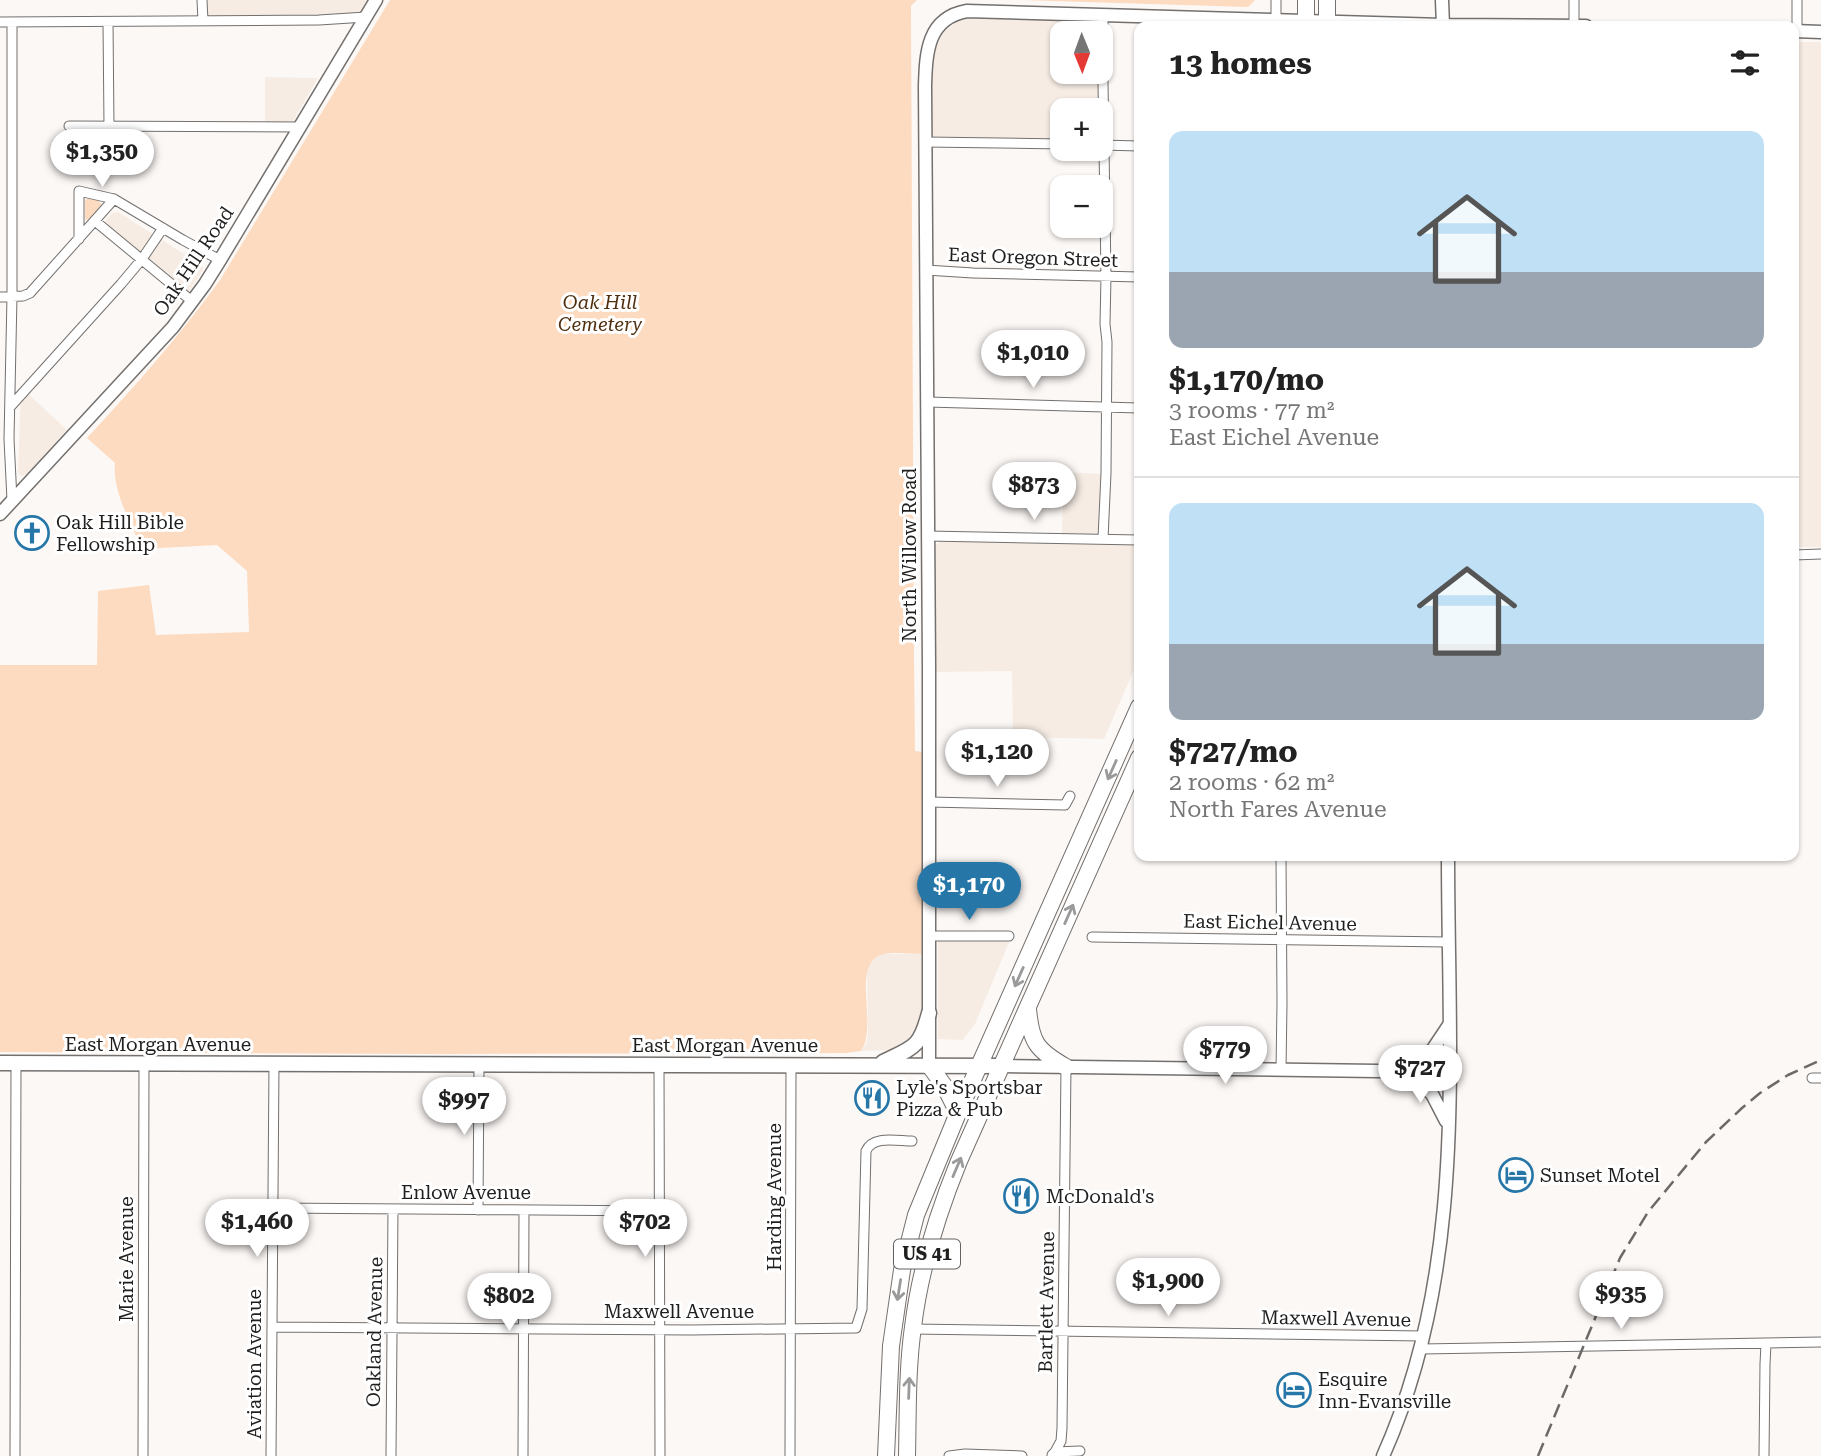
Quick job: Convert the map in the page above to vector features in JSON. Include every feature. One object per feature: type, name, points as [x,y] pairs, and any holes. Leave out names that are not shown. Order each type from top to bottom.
[{"type":"highway","points":[[1306,0],[1306,21]]},
{"type":"highway","points":[[1327,0],[1327,21]]},
{"type":"highway","name":"US 41","points":[[886,1456],[890,1362],[902,1270],[924,1193],[1134,718]]},
{"type":"highway","name":"US 41","points":[[907,1456],[912,1329],[925,1261],[939,1212],[959,1161],[1134,769]]},
{"type":"highway","points":[[1028,1007],[1034,1041],[1054,1060],[1066,1067]]},
{"type":"highway","points":[[929,1065],[945,1087],[958,1113]]},
{"type":"main road","points":[[880,1064],[918,1042],[929,1013]]},
{"type":"main road","name":"East Morgan Avenue","points":[[0,1063],[1002,1066]]},
{"type":"street","points":[[202,0],[203,21]]},
{"type":"street","name":"Oak Hill Road","points":[[0,514],[193,302],[376,0]]},
{"type":"street","points":[[1276,0],[1276,21]]},
{"type":"street","points":[[1442,0],[1443,21]]},
{"type":"street","points":[[1574,0],[1574,21]]},
{"type":"street","points":[[1796,21],[1797,0]]},
{"type":"street","name":"North Willow Road","points":[[929,1065],[926,77],[929,45],[942,22],[967,11],[1103,15]]},
{"type":"street","points":[[1102,98],[1103,15],[1233,21]]},
{"type":"street","points":[[0,22],[366,18]]},
{"type":"street","points":[[12,22],[9,439],[12,500]]},
{"type":"street","points":[[107,22],[109,125]]},
{"type":"street","points":[[1799,31],[1821,32]]},
{"type":"street","points":[[69,126],[300,127]]},
{"type":"street","points":[[926,142],[1050,144]]},
{"type":"street","points":[[1113,145],[1134,146]]},
{"type":"street","points":[[1103,161],[1107,342],[1103,539]]},
{"type":"street","points":[[79,239],[79,191],[114,199],[220,260]]},
{"type":"street","points":[[0,297],[30,293],[114,199]]},
{"type":"street","points":[[95,221],[193,302]]},
{"type":"street","points":[[10,407],[142,260],[163,228]]},
{"type":"street","name":"East Oregon Street","points":[[926,270],[1134,277]]},
{"type":"street","points":[[927,402],[1134,408]]},
{"type":"street","points":[[928,536],[1134,540]]},
{"type":"street","points":[[1799,555],[1821,554]]},
{"type":"street","points":[[929,802],[1068,800]]},
{"type":"street","points":[[1281,861],[1281,1070]]},
{"type":"street","points":[[1383,1456],[1414,1375],[1423,1343],[1437,1275],[1444,1221],[1449,1126],[1448,861]]},
{"type":"street","points":[[929,936],[1009,936]]},
{"type":"street","name":"East Eichel Avenue","points":[[1092,937],[1448,942]]},
{"type":"street","points":[[1449,1024],[1433,1049],[1408,1072],[1432,1094],[1449,1126]]},
{"type":"street","name":"Marie Avenue","points":[[143,1456],[144,1062]]},
{"type":"street","points":[[15,1456],[16,1063]]},
{"type":"street","name":"Aviation Avenue","points":[[271,1456],[274,1063]]},
{"type":"street","points":[[478,1210],[479,1064]]},
{"type":"street","points":[[659,1064],[660,1456]]},
{"type":"street","name":"Harding Avenue","points":[[790,1456],[792,1064]]},
{"type":"street","name":"East Morgan Avenue","points":[[1002,1066],[1449,1072]]},
{"type":"street","name":"Bartlett Avenue","points":[[1053,1454],[1061,1441],[1062,1428],[1066,1067]]},
{"type":"street","name":"Maxwell Avenue","points":[[272,1327],[856,1328],[862,1309],[866,1151],[874,1141],[912,1141]]},
{"type":"street","name":"Enlow Avenue","points":[[273,1208],[659,1211]]},
{"type":"street","name":"Oakland Avenue","points":[[391,1456],[393,1209]]},
{"type":"street","points":[[523,1456],[524,1210]]},
{"type":"street","name":"Maxwell Avenue","points":[[912,1329],[1063,1331],[1423,1343],[1821,1342]]},
{"type":"street","points":[[1764,1456],[1766,1344]]},
{"type":"street","points":[[1053,1454],[1080,1451]]},
{"type":"street","points":[[948,1456],[1022,1456]]},
{"type":"shaded area","points":[[203,0],[367,0],[357,18],[203,21]]},
{"type":"shaded area","points":[[974,17],[1097,19],[1050,21],[1050,84],[1099,84],[1100,98],[1050,98],[1050,141],[932,139],[932,62],[944,32],[956,22]]},
{"type":"shaded area","points":[[1799,42],[1821,42],[1821,547],[1799,547]]},
{"type":"shaded area","points":[[265,77],[318,78],[292,123],[265,124]]},
{"type":"shaded area","points":[[118,212],[203,266],[186,296],[101,226],[112,213]]},
{"type":"shaded area","points":[[21,387],[67,430],[28,473],[22,476],[18,472]]},
{"type":"shaded area","points":[[1063,472],[1102,474],[1101,536],[1062,535]]},
{"type":"shaded area","points":[[941,541],[1134,545],[1134,670],[1104,739],[1013,737],[1012,671],[934,672],[933,548]]},
{"type":"shaded area","points":[[1010,940],[975,1024],[963,1040],[938,1039],[938,941]]},
{"type":"shaded area","points":[[882,954],[923,954],[923,1021],[909,1045],[890,1050],[861,1051],[868,1035],[867,968],[871,961]]},
{"type":"green space","name":"Oak Hill Cemetery","points":[[390,0],[917,0],[911,6],[914,655],[915,751],[924,752],[923,954],[889,953],[874,959],[868,969],[866,982],[866,1040],[861,1051],[437,1054],[0,1052],[0,665],[97,665],[98,591],[149,585],[156,635],[249,632],[247,571],[217,545],[142,549],[119,495],[115,463],[87,438],[189,322],[220,280]]},
{"type":"green space","points":[[1021,0],[1255,0],[1248,7]]},
{"type":"green space","points":[[91,197],[102,205],[86,220],[85,200]]},
{"type":"railway","points":[[1538,1456],[1620,1258],[1648,1212],[1706,1142],[1742,1108],[1788,1075],[1821,1060]]},
{"type":"place","name":"Oak Hill Bible Fellowship","points":[[32,533]]},
{"type":"place","name":"Lyle's Sportsbar Pizza & Pub","points":[[872,1098]]},
{"type":"place","name":"Sunset Motel","points":[[1516,1175]]},
{"type":"place","name":"McDonald's","points":[[1021,1196]]},
{"type":"place","name":"Esquire Inn-Evansville","points":[[1294,1390]]}]
